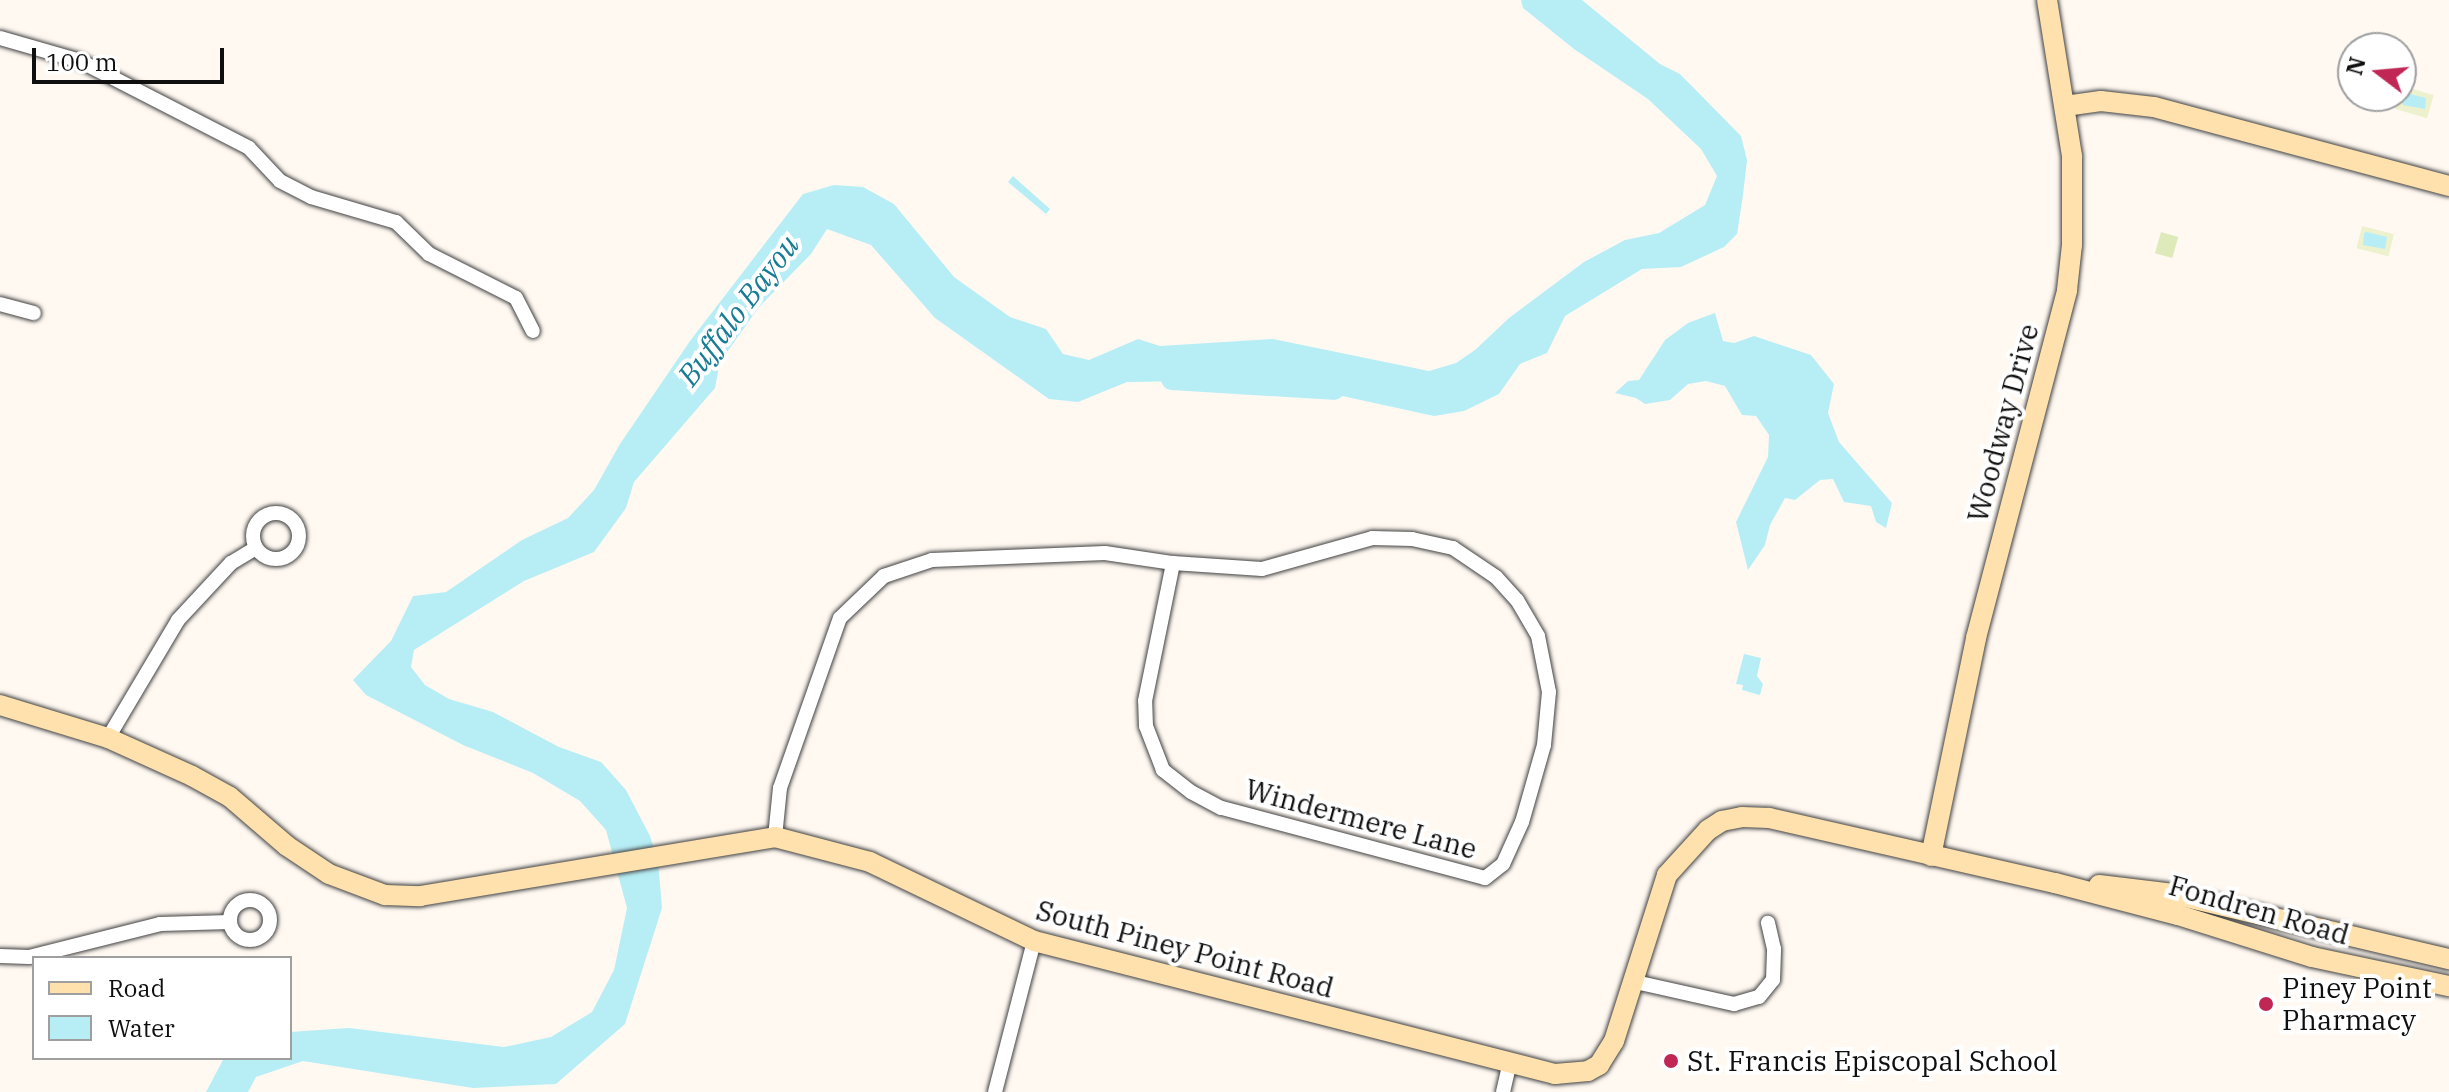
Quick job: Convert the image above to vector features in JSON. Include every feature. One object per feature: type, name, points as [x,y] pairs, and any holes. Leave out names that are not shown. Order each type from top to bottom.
[{"type":"street","name":"Woodway Drive","points":[[1931,856],[1976,638],[2067,290],[2073,203],[2065,106],[2047,0]]},
{"type":"street","points":[[0,38],[80,61],[249,148],[280,181],[311,197],[396,222],[429,254],[516,298],[533,331]]},
{"type":"street","points":[[2065,106],[2101,101],[2154,107],[2449,186]]},
{"type":"street","points":[[0,304],[34,313]]},
{"type":"street","name":"Windermere Lane","points":[[775,837],[780,788],[840,618],[884,576],[932,560],[1105,553],[1173,563],[1262,569],[1372,538],[1412,539],[1453,548],[1496,577],[1517,600],[1538,636],[1549,692],[1544,745],[1522,822],[1498,870],[1485,878],[1476,878],[1221,808],[1191,792],[1163,770],[1146,726],[1145,701],[1173,563]]},
{"type":"street","points":[[108,738],[178,620],[231,563],[256,548]]},
{"type":"street","name":"South Piney Point Road","points":[[0,705],[108,738],[192,776],[230,797],[287,846],[329,874],[385,895],[420,896],[775,837],[870,862],[1034,941],[1509,1065],[1555,1074],[1588,1071],[1599,1065],[1614,1041],[1667,875],[1693,843]]},
{"type":"street","name":"Fondren Road","points":[[1693,843],[1722,821],[1742,817],[1769,818],[2055,883],[2178,915],[2312,957],[2449,986]]},
{"type":"street","name":"Fondren Road","points":[[2055,883],[2173,894],[2449,959]]},
{"type":"street","points":[[33,956],[160,924],[230,922]]},
{"type":"street","points":[[1631,981],[1734,1004],[1759,997],[1773,980],[1774,949],[1768,923]]},
{"type":"street","points":[[995,1092],[1034,941]]},
{"type":"street","points":[[0,956],[32,956]]},
{"type":"street","points":[[1503,1092],[1509,1065]]},
{"type":"green space","points":[[2417,90],[2434,95],[2427,118],[2406,112],[2417,112]]},
{"type":"green space","points":[[2362,226],[2394,234],[2388,256],[2356,248]]},
{"type":"green space","points":[[2161,232],[2178,237],[2172,258],[2155,253]]},
{"type":"water","points":[[1521,0],[1582,0],[1660,64],[1680,74],[1741,136],[1747,160],[1743,195],[1737,234],[1724,247],[1681,267],[1642,269],[1565,316],[1547,353],[1520,364],[1499,394],[1464,411],[1434,416],[1269,380],[1127,382],[1078,402],[1049,399],[935,318],[871,245],[827,229],[811,254],[759,307],[720,362],[715,388],[634,482],[626,508],[594,552],[524,581],[414,650],[411,667],[425,685],[449,699],[493,712],[559,747],[601,762],[626,790],[650,836],[658,861],[662,908],[625,1024],[556,1084],[473,1088],[303,1061],[256,1077],[248,1092],[206,1092],[223,1060],[292,1060],[292,1032],[349,1028],[504,1047],[551,1037],[592,1012],[614,970],[627,908],[606,830],[580,801],[533,773],[463,745],[366,695],[353,680],[391,641],[413,596],[446,592],[522,540],[568,518],[594,490],[620,444],[690,341],[803,194],[834,185],[863,187],[894,204],[954,277],[1010,317],[1046,329],[1063,354],[1089,360],[1138,339],[1160,346],[1273,339],[1429,371],[1456,363],[1475,350],[1509,318],[1584,262],[1625,240],[1659,233],[1705,205],[1717,176],[1701,149],[1648,99],[1574,49],[1523,8]]},
{"type":"water","points":[[2417,96],[2426,98],[2425,109],[2417,108]]},
{"type":"water","points":[[1013,176],[1050,209],[1046,214],[1008,182]]},
{"type":"water","points":[[2364,233],[2387,237],[2385,249],[2363,245]]},
{"type":"water","points":[[1715,313],[1723,341],[1734,343],[1754,336],[1811,355],[1834,384],[1828,413],[1839,442],[1892,503],[1886,528],[1876,522],[1871,506],[1844,502],[1833,479],[1820,480],[1795,500],[1785,498],[1770,525],[1765,545],[1748,570],[1736,522],[1768,457],[1769,435],[1756,416],[1742,415],[1725,386],[1706,381],[1688,384],[1670,400],[1645,404],[1636,398],[1615,393],[1628,381],[1639,380],[1665,340],[1688,323]]},
{"type":"water","points":[[1744,654],[1761,658],[1757,676],[1763,684],[1760,695],[1742,690],[1743,685],[1736,684]]},
{"type":"waterway","name":"Buffalo Bayou","points":[[1172,379],[1334,389]]},
{"type":"place","name":"Piney Point Pharmacy","points":[[2266,1004]]},
{"type":"place","name":"St. Francis Episcopal School","points":[[1671,1061]]}]
